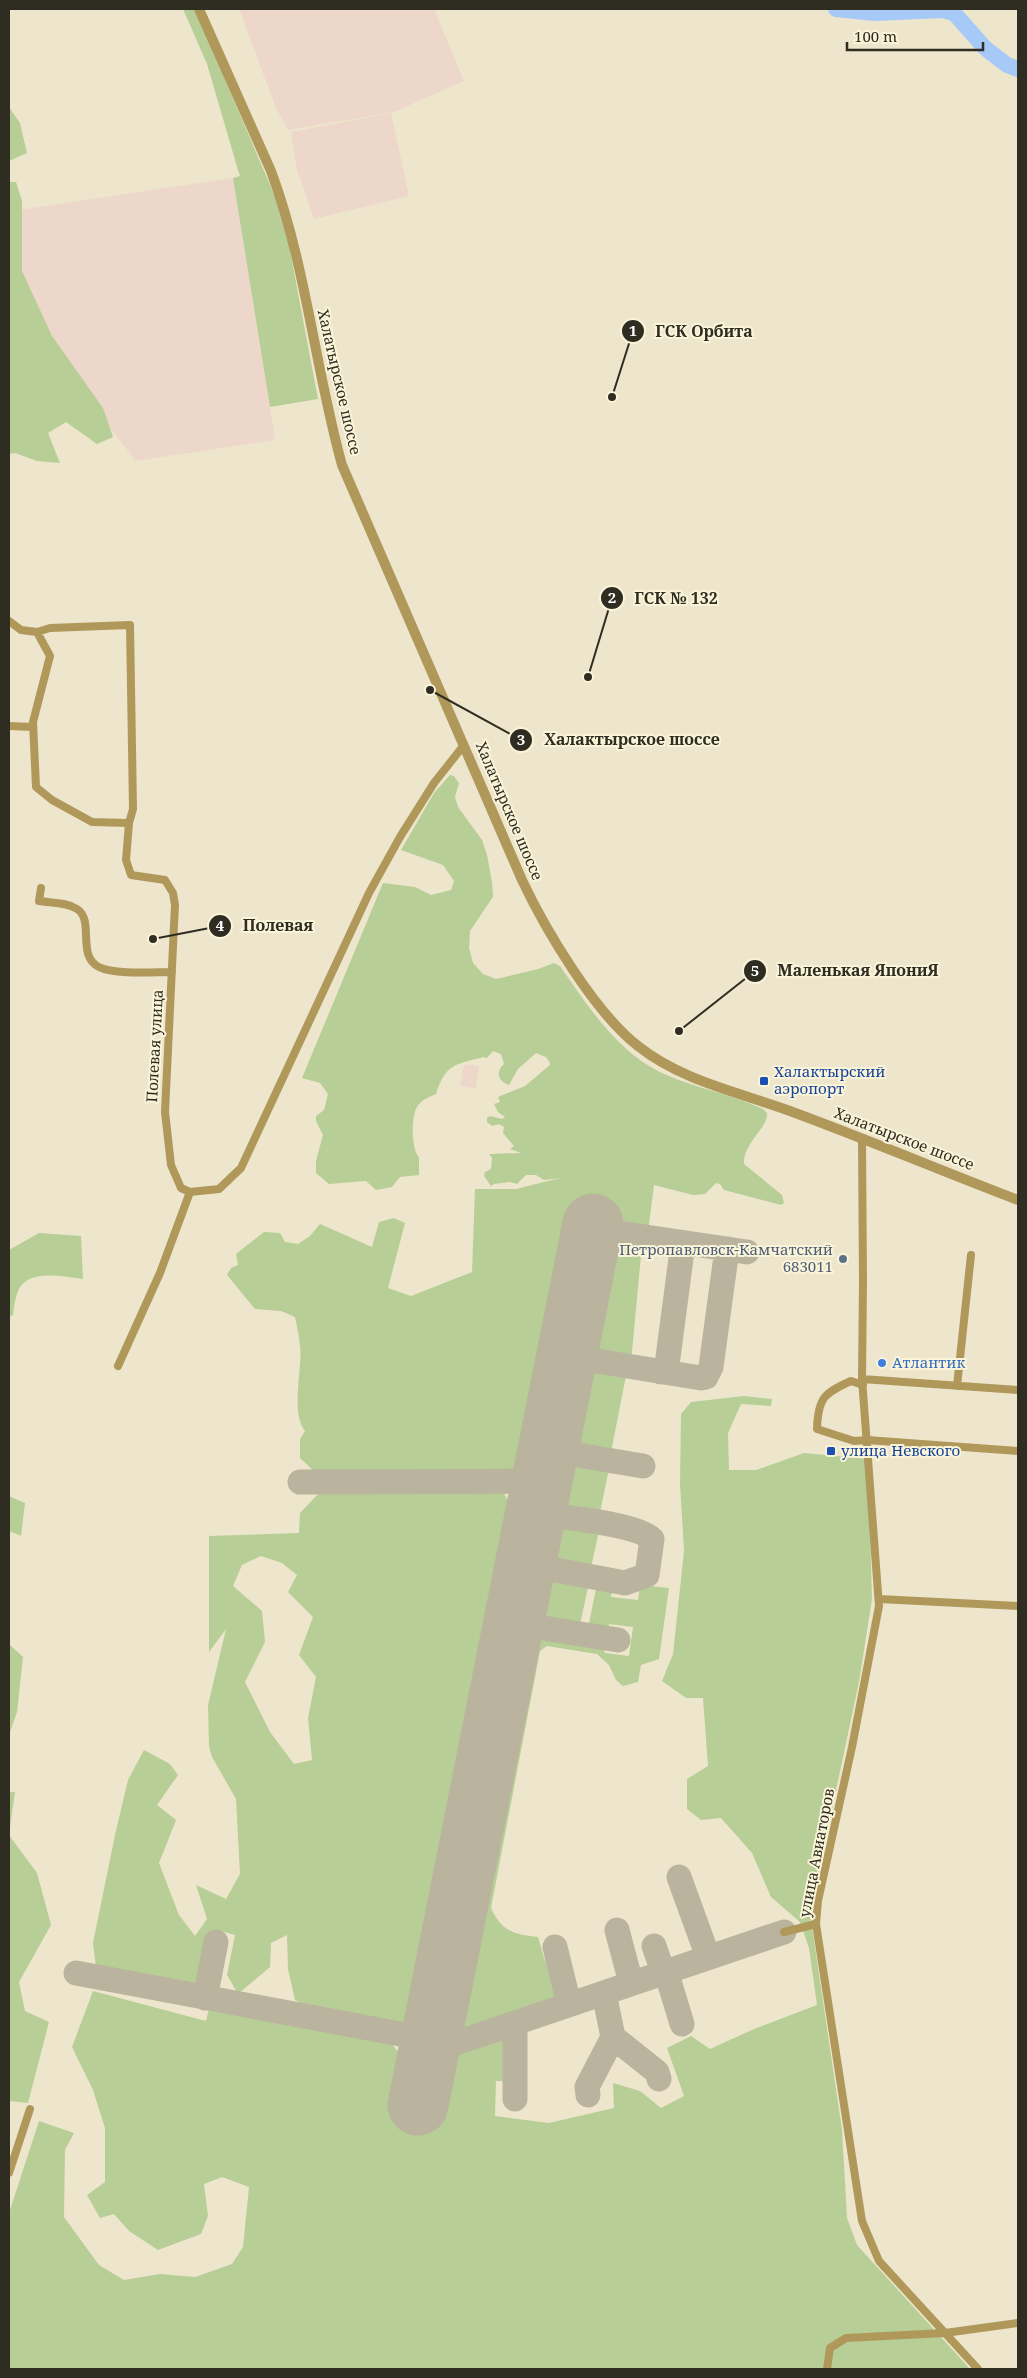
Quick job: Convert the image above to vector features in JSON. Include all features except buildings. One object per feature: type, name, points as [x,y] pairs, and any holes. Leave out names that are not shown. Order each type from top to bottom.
[{"type":"street","name":"Халатырское шоссе","points":[[200,9],[272,170],[281,198],[291,234],[332,429],[342,465],[397,595],[534,905],[577,973],[624,1034],[654,1058],[676,1071],[788,1110],[1018,1200]]},
{"type":"street","points":[[9,621],[21,630],[37,632],[50,628],[130,625],[133,809],[129,823],[92,822],[52,800],[36,787],[33,727],[50,656],[37,632]]},
{"type":"street","points":[[9,726],[33,727]]},
{"type":"street","points":[[118,1366],[160,1273],[190,1192],[219,1189],[241,1168],[369,893],[400,837],[434,783],[464,745]]},
{"type":"street","name":"Полевая улица","points":[[129,823],[126,860],[130,875],[165,880],[173,893],[175,905],[166,1112],[171,1165],[181,1188],[190,1192]]},
{"type":"street","points":[[41,888],[39,901],[71,906],[79,910],[84,921],[87,949],[92,961],[99,967],[122,971],[172,972]]},
{"type":"street","points":[[862,1140],[864,1282],[862,1382],[867,1440]]},
{"type":"street","points":[[957,1386],[971,1255]]},
{"type":"street","points":[[1018,1390],[851,1381],[828,1392],[817,1410],[817,1429],[854,1441],[867,1440],[1018,1451]]},
{"type":"street","name":"улица Авиаторов","points":[[867,1440],[879,1599],[852,1747],[818,1900],[816,1924],[862,2221],[879,2262],[978,2369]]},
{"type":"street","points":[[879,1599],[1018,1606]]},
{"type":"street","points":[[784,1932],[816,1924]]},
{"type":"street","points":[[9,2173],[30,2109]]},
{"type":"street","points":[[827,2369],[830,2348],[846,2338],[945,2333],[1018,2323]]},
{"type":"shaded area","points":[[239,9],[434,9],[464,81],[394,112],[288,130],[276,108]]},
{"type":"shaded area","points":[[391,113],[409,196],[314,219],[297,170],[291,132]]},
{"type":"shaded area","points":[[233,178],[275,440],[136,461],[28,324],[11,211]]},
{"type":"shaded area","points":[[464,1064],[479,1066],[476,1089],[460,1086]]},
{"type":"green space","points":[[183,9],[195,9],[276,199],[288,240],[318,399],[270,407],[233,178],[240,176],[207,64]]},
{"type":"green space","points":[[9,107],[20,123],[27,153],[9,161]]},
{"type":"green space","points":[[9,182],[16,182],[22,201],[22,271],[52,336],[103,408],[113,437],[97,444],[66,422],[48,433],[60,463],[37,461],[15,453],[9,454]]},
{"type":"green space","points":[[450,775],[454,776],[459,783],[455,797],[458,807],[482,840],[492,882],[493,897],[470,931],[469,948],[473,963],[483,974],[496,979],[538,969],[554,963],[560,966],[604,1026],[631,1053],[646,1064],[674,1078],[763,1109],[767,1113],[767,1118],[747,1149],[744,1164],[782,1195],[784,1203],[781,1205],[724,1190],[720,1184],[716,1183],[705,1194],[693,1195],[654,1185],[648,1232],[572,1220],[524,1467],[506,1476],[318,1475],[300,1458],[300,1439],[305,1431],[298,1413],[300,1342],[295,1317],[281,1311],[255,1309],[227,1275],[231,1268],[238,1265],[236,1254],[264,1232],[280,1233],[285,1242],[298,1244],[310,1236],[320,1224],[372,1247],[379,1222],[394,1218],[405,1223],[388,1288],[411,1296],[472,1272],[475,1189],[516,1189],[560,1178],[544,1180],[536,1175],[526,1175],[517,1184],[510,1182],[491,1186],[484,1176],[485,1172],[491,1169],[492,1158],[489,1154],[521,1153],[510,1149],[514,1146],[503,1133],[504,1127],[499,1124],[492,1126],[487,1122],[487,1118],[490,1116],[502,1119],[505,1117],[498,1112],[494,1104],[500,1102],[498,1097],[525,1086],[550,1065],[546,1057],[536,1053],[518,1069],[509,1085],[502,1081],[499,1076],[499,1070],[504,1064],[501,1054],[493,1051],[487,1058],[483,1057],[453,1067],[444,1076],[436,1094],[423,1101],[417,1107],[414,1118],[413,1140],[414,1148],[419,1157],[419,1175],[400,1177],[392,1187],[376,1190],[366,1181],[329,1184],[316,1173],[316,1161],[323,1135],[316,1121],[316,1116],[324,1110],[328,1094],[320,1083],[302,1078],[383,883],[415,887],[431,895],[451,890],[454,881],[443,865],[401,850],[434,793]]},
{"type":"green space","points":[[39,1233],[81,1236],[83,1279],[47,1276],[30,1279],[18,1291],[13,1315],[9,1317],[9,1250]]},
{"type":"green space","points":[[611,1238],[642,1245],[631,1362],[589,1354]]},
{"type":"green space","points":[[585,1368],[626,1376],[611,1452],[570,1444]]},
{"type":"green space","points":[[744,1396],[772,1399],[771,1406],[741,1404],[728,1433],[729,1470],[756,1470],[804,1453],[868,1459],[872,1599],[859,1682],[810,1913],[842,2130],[847,2218],[857,2245],[970,2369],[9,2369],[9,2213],[39,2121],[74,2133],[65,2150],[64,2217],[99,2265],[124,2280],[160,2274],[195,2277],[232,2264],[243,2247],[249,2187],[222,2177],[204,2184],[208,2216],[201,2234],[158,2250],[129,2231],[114,2214],[100,2218],[87,2195],[105,2182],[105,2128],[93,2090],[72,2047],[93,1991],[206,2021],[209,2009],[391,2043],[404,2059],[397,2104],[438,2112],[450,2051],[501,2033],[510,2038],[509,2081],[496,2081],[495,2116],[549,2123],[614,2108],[613,2083],[640,2091],[661,2108],[684,2096],[667,2048],[691,2036],[710,2049],[754,2029],[817,2005],[809,1948],[800,1922],[771,1897],[752,1853],[721,1818],[701,1820],[687,1809],[687,1779],[708,1766],[703,1698],[686,1698],[662,1681],[673,1654],[684,1551],[680,1484],[681,1414],[691,1402]]},
{"type":"green space","points":[[567,1461],[609,1469],[599,1517],[558,1509]]},
{"type":"green space","points":[[494,1488],[504,1493],[512,1511],[415,2011],[400,2025],[341,2011],[326,2017],[295,2000],[288,1969],[287,1935],[271,1943],[270,1967],[238,1994],[227,1975],[235,1935],[217,1930],[207,1933],[204,1949],[207,1968],[200,1984],[186,1982],[180,1987],[118,1978],[96,1967],[93,1943],[115,1835],[128,1780],[144,1750],[170,1764],[178,1775],[157,1805],[176,1820],[159,1863],[179,1915],[195,1936],[207,1919],[196,1885],[226,1899],[240,1874],[236,1799],[212,1757],[209,1747],[208,1705],[226,1629],[209,1652],[209,1536],[299,1533],[300,1513],[320,1492]],"holes":[[[261,1556],[282,1563],[297,1575],[288,1592],[313,1617],[299,1655],[316,1677],[308,1718],[312,1760],[294,1764],[270,1732],[245,1682],[265,1642],[262,1611],[233,1586],[242,1565]]]},
{"type":"green space","points":[[9,1496],[25,1503],[21,1536],[9,1531]]},
{"type":"green space","points":[[555,1522],[599,1531],[590,1572],[546,1563]]},
{"type":"green space","points":[[544,1573],[589,1583],[579,1629],[534,1620]]},
{"type":"green space","points":[[597,1584],[613,1587],[611,1597],[638,1600],[640,1585],[669,1588],[659,1659],[641,1665],[638,1682],[623,1686],[616,1680],[609,1665],[597,1654],[547,1646],[540,1651],[491,1908],[504,1927],[515,1933],[538,1937],[545,1961],[554,1970],[560,1996],[553,2005],[523,2015],[516,2010],[500,2021],[484,2028],[461,2029],[456,2027],[533,1633],[597,1641],[602,1644],[605,1653],[629,1656],[633,1627],[609,1624],[608,1632],[588,1628]]},
{"type":"green space","points":[[9,1644],[23,1657],[17,1712],[9,1735]]},
{"type":"green space","points":[[9,1792],[15,1792],[9,1835]]},
{"type":"green space","points":[[9,1835],[37,1873],[51,1925],[19,1982],[25,2011],[49,2022],[28,2103],[9,2101]]},
{"type":"waterway","points":[[836,9],[875,13],[942,10],[954,13],[985,48],[1007,65],[1018,69]]},
{"type":"waterway","points":[[875,13],[876,9]]},
{"type":"waterway","points":[[954,13],[955,9]]},
{"type":"taxiway","points":[[592,1229],[747,1252]]},
{"type":"taxiway","points":[[661,1372],[667,1365],[683,1243]]},
{"type":"taxiway","points":[[566,1356],[701,1378],[706,1377],[711,1367],[727,1249]]},
{"type":"taxiway","points":[[547,1450],[643,1466]]},
{"type":"taxiway","points":[[300,1482],[541,1481]]},
{"type":"taxiway","points":[[524,1564],[625,1583],[647,1575],[652,1539],[643,1533],[614,1525],[534,1513]]},
{"type":"taxiway","points":[[512,1623],[618,1640]]},
{"type":"taxiway","points":[[679,1877],[708,1957]]},
{"type":"taxiway","points":[[617,1930],[631,1983]]},
{"type":"taxiway","points":[[76,1973],[453,2044],[784,1932]]},
{"type":"taxiway","points":[[205,1998],[216,1942]]},
{"type":"taxiway","points":[[654,1946],[663,1972]]},
{"type":"taxiway","points":[[555,1947],[569,2004]]},
{"type":"taxiway","points":[[666,1971],[682,2024]]},
{"type":"taxiway","points":[[588,2095],[587,2087],[613,2037],[604,1993]]},
{"type":"taxiway","points":[[515,2023],[515,2099]]},
{"type":"taxiway","points":[[613,2037],[657,2072],[659,2079]]},
{"type":"runway","points":[[418,2105],[593,1224]]},
{"type":"place","name":"ГСК Орбита","points":[[612,397]]},
{"type":"place","name":"ГСК № 132","points":[[588,677]]},
{"type":"place","name":"Халактырское шоссе","points":[[430,690]]},
{"type":"place","name":"Полевая","points":[[153,939]]},
{"type":"place","name":"Маленькая ЯпониЯ","points":[[679,1031]]},
{"type":"place","name":"Халактырский аэропорт","points":[[764,1081]]},
{"type":"place","name":"Петропавловск-Камчатский 683011","points":[[843,1259]]},
{"type":"place","name":"Атлантик","points":[[882,1363]]},
{"type":"place","name":"улица Невского","points":[[831,1451]]}]
